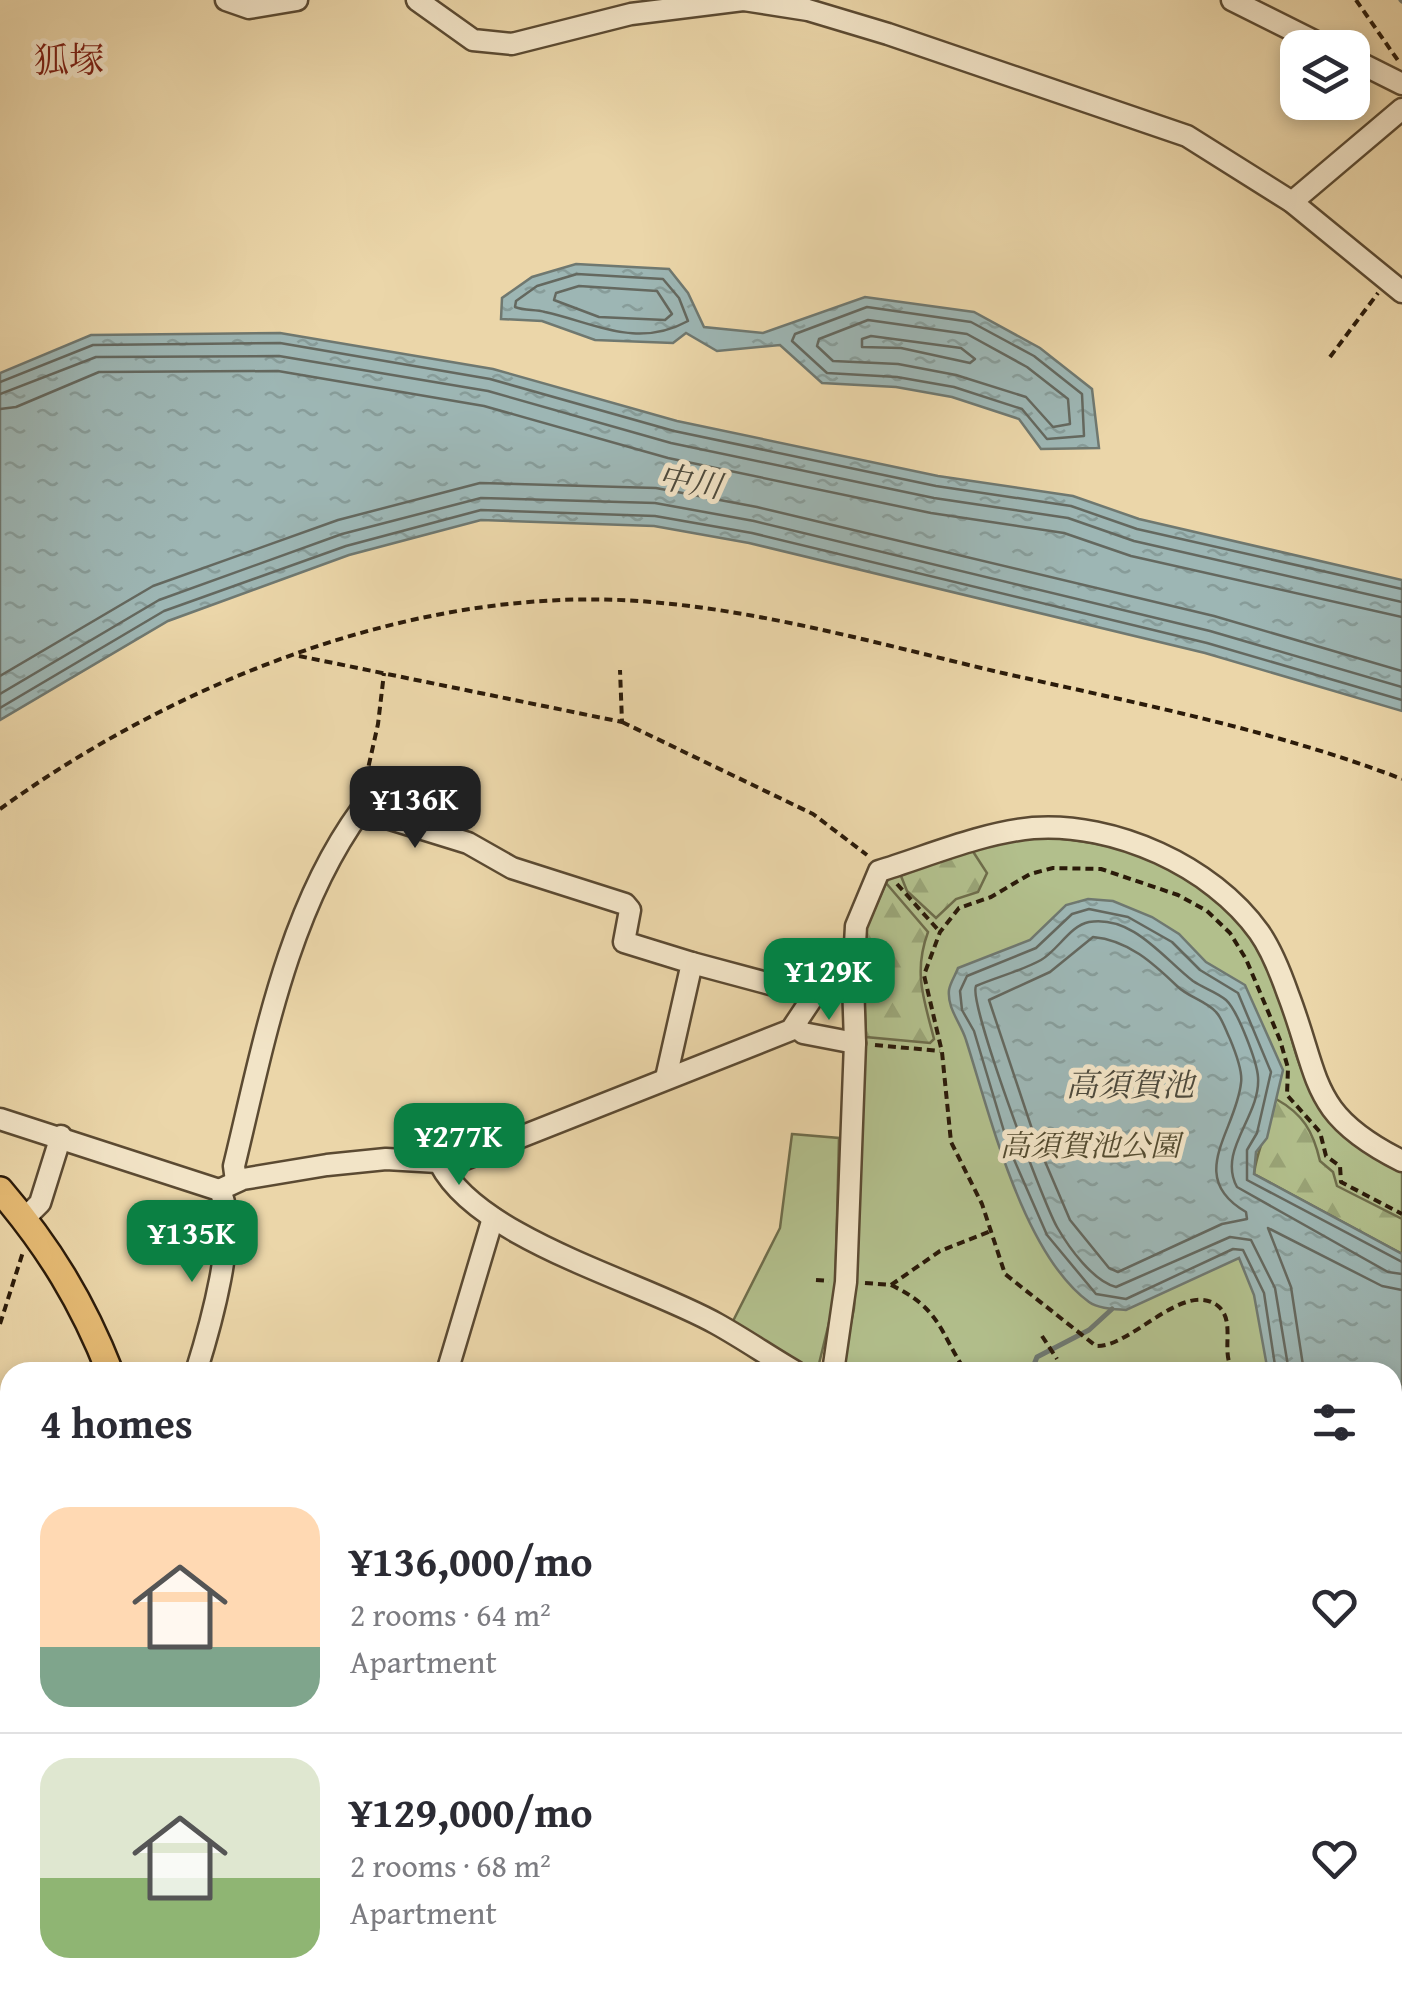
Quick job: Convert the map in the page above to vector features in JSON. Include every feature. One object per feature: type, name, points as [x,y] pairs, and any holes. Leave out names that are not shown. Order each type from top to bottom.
[{"type":"main road","points":[[0,1190],[74,1288],[106,1362]]},
{"type":"street","points":[[226,0],[249,8],[296,0]]},
{"type":"street","points":[[417,0],[473,40],[512,44],[631,14],[744,0],[808,10],[888,34],[1016,82],[1161,126],[1210,148],[1292,202],[1395,287]]},
{"type":"street","points":[[1232,0],[1292,30]]},
{"type":"street","points":[[1370,68],[1402,84]]},
{"type":"street","points":[[1292,202],[1402,109]]},
{"type":"street","points":[[198,1362],[224,1244],[227,1186],[288,958],[333,852],[361,810],[468,843],[512,868],[625,904],[630,910],[624,942],[815,996]]},
{"type":"street","points":[[834,1362],[846,1282],[856,1043],[856,926],[885,874],[1030,828],[1093,833],[1165,856],[1231,898],[1261,934],[1288,995],[1318,1091],[1346,1126],[1402,1160]]},
{"type":"street","points":[[666,1078],[692,963]]},
{"type":"street","points":[[0,1119],[227,1186],[386,1159],[455,1164],[796,1026],[823,982],[853,981]]},
{"type":"street","points":[[796,1026],[803,1033],[856,1043]]},
{"type":"street","points":[[29,1225],[61,1136]]},
{"type":"street","points":[[440,1164],[448,1180],[493,1218],[717,1324],[780,1362]]},
{"type":"street","points":[[450,1362],[493,1218]]},
{"type":"path","points":[[1356,0],[1402,66]]},
{"type":"path","points":[[1330,358],[1395,287]]},
{"type":"path","points":[[0,810],[120,730],[223,681],[294,655],[482,608],[586,599],[718,610],[864,640],[1264,733],[1402,779]]},
{"type":"path","points":[[294,655],[622,722],[813,814],[864,851],[940,932]]},
{"type":"path","points":[[620,670],[622,722]]},
{"type":"path","points":[[361,810],[384,672]]},
{"type":"path","points":[[1229,1362],[1228,1324],[1221,1308],[1212,1303],[1174,1306],[1119,1344],[1092,1343],[1006,1274],[952,1142],[942,1052],[924,975],[940,932],[959,908],[991,897],[1030,874],[1065,867],[1102,869],[1144,880],[1207,911],[1230,934],[1246,959],[1280,1040],[1288,1068],[1287,1095],[1320,1132],[1326,1156],[1340,1166],[1341,1182],[1402,1214]]},
{"type":"path","points":[[856,1043],[942,1052]]},
{"type":"path","points":[[0,1324],[29,1225]]},
{"type":"path","points":[[890,1285],[940,1251],[991,1231]]},
{"type":"path","points":[[856,1282],[890,1285],[909,1294],[943,1326],[961,1362]]},
{"type":"path","points":[[1042,1336],[1056,1360]]},
{"type":"green space","name":"高須賀池公園","points":[[1026,836],[1064,839],[1137,854],[1170,867],[1201,884],[1228,907],[1252,936],[1271,971],[1310,1087],[1339,1117],[1402,1168],[1402,1362],[843,1362],[854,1308],[867,1007],[863,974],[886,883],[892,873]]},
{"type":"green space","points":[[972,850],[987,873],[978,892],[956,899],[936,918],[907,891],[899,871]]},
{"type":"green space","points":[[886,883],[928,932],[921,973],[934,1039],[930,1043],[866,1037],[862,938]]},
{"type":"green space","points":[[1276,1099],[1306,1124],[1320,1161],[1333,1172],[1337,1186],[1402,1219],[1402,1254],[1254,1174]]},
{"type":"green space","points":[[792,1134],[839,1138],[835,1298],[819,1362],[789,1362],[729,1329],[780,1228]]},
{"type":"water","points":[[576,264],[669,269],[688,293],[704,327],[763,333],[865,297],[974,312],[1040,348],[1092,389],[1099,448],[1041,449],[1019,419],[952,397],[896,387],[822,383],[780,345],[717,351],[686,333],[673,343],[595,340],[542,321],[501,319],[502,298],[532,277]]},
{"type":"water","name":"中川","points":[[280,333],[493,369],[677,421],[938,476],[1073,496],[1139,519],[1402,580],[1402,711],[1205,653],[749,543],[654,526],[481,520],[349,555],[168,621],[0,720],[0,373],[91,335]]},
{"type":"water","name":"高須賀池","points":[[1088,899],[1113,901],[1152,917],[1179,934],[1206,962],[1245,985],[1283,1070],[1267,1138],[1256,1152],[1254,1174],[1402,1254],[1402,1362],[1266,1362],[1254,1295],[1239,1258],[1126,1310],[1089,1302],[1066,1280],[1027,1218],[1012,1181],[950,1003],[949,990],[958,968],[1030,940],[1066,905]]},
{"type":"waterway","points":[[1035,1362],[1037,1357],[1089,1330],[1112,1309]]},
{"type":"district","name":"狐塚","points":[[69,59]]}]
